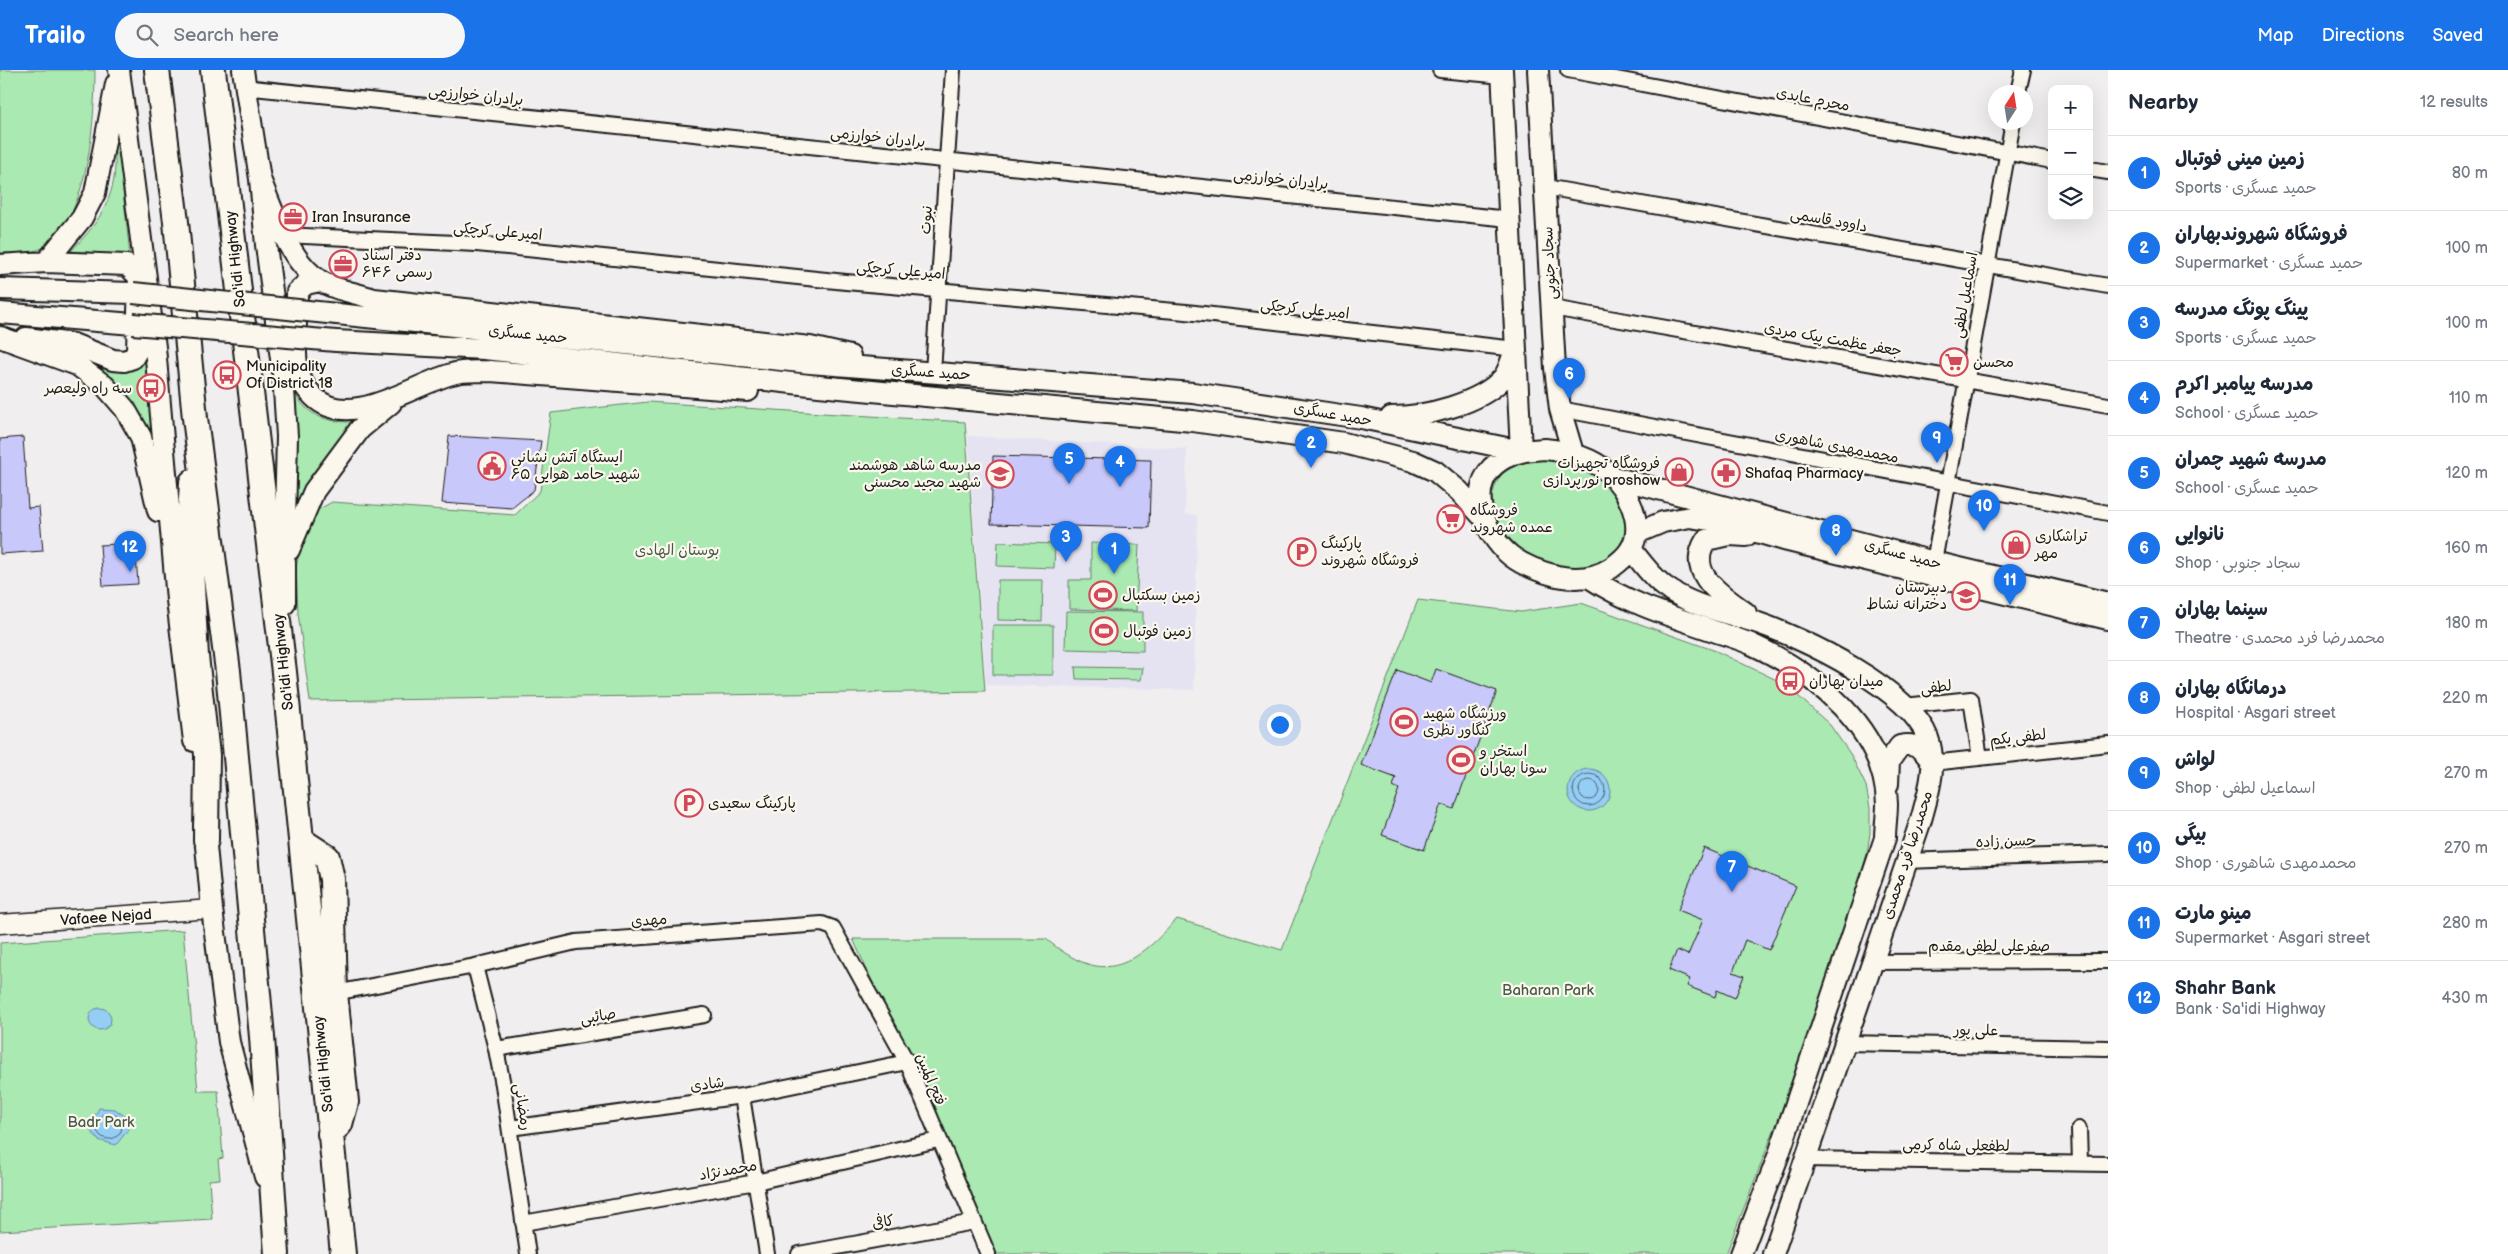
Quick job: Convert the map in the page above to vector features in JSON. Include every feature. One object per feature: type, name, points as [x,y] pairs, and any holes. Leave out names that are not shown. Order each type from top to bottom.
[{"type":"highway","points":[[157,70],[176,222],[195,418],[228,671],[262,1037],[277,1254]]},
{"type":"highway","name":"Sa'idi Highway","points":[[213,70],[284,672],[343,1254]]},
{"type":"highway","points":[[195,418],[189,535],[196,656],[207,755],[206,840]]},
{"type":"highway","points":[[301,840],[327,857],[332,879],[335,993],[346,1102],[340,1124],[330,1134]]},
{"type":"main road","points":[[46,262],[82,218],[95,193],[119,70]]},
{"type":"main road","points":[[119,70],[155,347],[177,600],[229,1042],[273,1207]]},
{"type":"main road","name":"سجاد جنوبی","points":[[1538,70],[1560,409],[1573,453]]},
{"type":"main road","points":[[1502,73],[1521,451]]},
{"type":"main road","points":[[243,79],[260,179],[266,245],[283,374],[287,436],[284,672]]},
{"type":"main road","points":[[260,179],[283,235],[300,261],[320,281],[374,299],[810,347],[925,372]]},
{"type":"main road","points":[[0,265],[46,262],[127,265],[139,277],[137,351],[133,358],[124,361],[113,360],[73,344],[40,339],[2,337]]},
{"type":"main road","points":[[320,281],[306,284],[297,292],[297,360],[299,374],[305,389],[320,403],[333,409],[347,410],[372,406],[404,391],[453,373],[490,371],[807,396],[940,398]]},
{"type":"main road","name":"حمید عسگری","points":[[0,289],[133,293],[810,363],[1193,393],[1361,418],[1521,451]]},
{"type":"main road","name":"حمید عسگری","points":[[0,313],[336,341],[484,349],[940,398],[1193,421],[1344,443],[1413,461],[1435,471],[1459,491],[1481,515]]},
{"type":"main road","points":[[2,337],[77,365],[96,378],[125,410],[141,438],[177,600]]},
{"type":"main road","points":[[1361,418],[1410,417],[1450,408],[1467,401],[1493,387],[1504,377],[1516,349]]},
{"type":"main road","points":[[284,563],[314,491],[343,450],[360,430],[404,391]]},
{"type":"main road","points":[[1634,541],[1632,506],[1624,491],[1613,477],[1588,459],[1573,453],[1545,449],[1521,451],[1504,459],[1487,475],[1481,498],[1481,515],[1493,538],[1512,557],[1541,572],[1572,580],[1590,578],[1621,561],[1634,541],[1663,522],[1690,517],[1718,522],[1784,540],[2108,619]]},
{"type":"main road","name":"حمید عسگری","points":[[1613,477],[1934,562],[2108,603]]},
{"type":"main road","points":[[1757,622],[1712,587],[1702,574],[1698,560],[1701,548],[1706,540],[1730,535],[1784,540]]},
{"type":"main road","name":"محمدرضا فرد محمدی","points":[[1634,541],[1664,586],[1686,599],[1757,622],[1822,649],[1877,683],[1918,721],[1928,739],[1932,763],[1929,788],[1923,812],[1870,962],[1773,1254]]},
{"type":"main road","name":"محمدرضا فرد محمدی","points":[[1590,578],[1615,594],[1671,617],[1750,644],[1788,664],[1818,683],[1850,714],[1870,744],[1881,771],[1887,803],[1884,838],[1854,934],[1782,1145],[1741,1254]]},
{"type":"main road","points":[[1887,803],[1889,761],[1900,746],[1909,744],[1918,747],[1925,752],[1932,763]]},
{"type":"street","name":"نبوت","points":[[925,372],[938,290],[953,70]]},
{"type":"street","points":[[1440,70],[1502,73]]},
{"type":"street","name":"محرم عابدی","points":[[1568,70],[2048,160]]},
{"type":"street","points":[[2020,85],[2023,70]]},
{"type":"street","name":"برادران خوارزمی","points":[[243,79],[946,161],[1510,219]]},
{"type":"street","name":"اسماعیل لطفی","points":[[1934,562],[2012,130]]},
{"type":"street","points":[[2093,169],[2108,172]]},
{"type":"street","name":"داوود قاسمی","points":[[1545,187],[1988,263],[2108,286]]},
{"type":"street","name":"امیرعلی کرچکی","points":[[283,235],[477,244],[938,290],[1186,312],[1516,349]]},
{"type":"street","name":"جعفر عظمت پیک مردی","points":[[1552,308],[2108,405]]},
{"type":"street","name":"محمدمهدی شاهوری","points":[[1560,409],[2108,513]]},
{"type":"street","name":"لطفی","points":[[1904,706],[1971,699],[1980,758]]},
{"type":"street","name":"لطفی یکم","points":[[1932,763],[2108,744]]},
{"type":"street","name":"حسن زاده","points":[[1905,861],[2108,854]]},
{"type":"street","name":"Vafaee Nejad","points":[[0,924],[212,909]]},
{"type":"street","name":"مهدی","points":[[335,993],[475,966],[576,942],[828,925]]},
{"type":"street","name":"فتح المبین","points":[[828,925],[833,928],[907,1062],[938,1140],[988,1254]]},
{"type":"street","name":"صفرعلی لطفی مقدم","points":[[1870,962],[2108,961]]},
{"type":"street","name":"رمضانی","points":[[475,966],[496,1049],[510,1128],[528,1254]]},
{"type":"street","name":"صائبی","points":[[496,1049],[704,1015]]},
{"type":"street","name":"علی پور","points":[[1844,1043],[2108,1048]]},
{"type":"street","name":"شادی","points":[[510,1128],[742,1096],[907,1062]]},
{"type":"street","points":[[742,1096],[767,1254]]},
{"type":"street","points":[[2079,1129],[2080,1163]]},
{"type":"street","name":"محمدنژاد","points":[[522,1222],[756,1182],[938,1140]]},
{"type":"street","name":"لطفعلی شاه کرمی","points":[[1804,1159],[2108,1164]]},
{"type":"street","name":"کافی","points":[[799,1254],[974,1222]]},
{"type":"shaded area","points":[[968,436],[1187,449],[1185,514],[1197,515],[1194,690],[986,685]]},
{"type":"green space","points":[[0,70],[95,70],[91,141],[79,193],[70,216],[58,235],[42,248],[33,251],[0,253]]},
{"type":"green space","points":[[116,123],[130,256],[71,251],[88,233],[102,213],[111,191],[115,166],[114,134]]},
{"type":"green space","points":[[53,345],[130,366],[145,358],[158,458],[145,428]]},
{"type":"green space","points":[[290,383],[301,403],[317,415],[336,421],[359,422],[291,521],[298,444]]},
{"type":"green space","name":"بوستان الهادی","points":[[648,402],[965,422],[985,691],[310,701],[298,613],[296,567],[302,537],[312,513],[332,502],[515,515],[540,491],[551,413]]},
{"type":"green space","points":[[1538,458],[1564,461],[1583,467],[1601,479],[1612,490],[1620,502],[1627,528],[1623,541],[1615,553],[1601,562],[1589,566],[1561,566],[1533,557],[1510,542],[1501,532],[1496,523],[1492,503],[1493,492],[1497,483],[1509,467],[1519,461]]},
{"type":"green space","points":[[998,542],[1055,544],[1054,568],[997,566]]},
{"type":"green space","points":[[1091,543],[1139,545],[1136,611],[1069,609],[1069,580],[1091,580]]},
{"type":"green space","points":[[998,580],[1043,580],[1042,621],[998,620]]},
{"type":"green space","name":"Baharan Park","points":[[1418,600],[1521,612],[1581,603],[1716,651],[1785,684],[1830,725],[1851,755],[1866,786],[1870,808],[1870,833],[1867,854],[1838,955],[1799,1066],[1726,1254],[997,1254],[853,939],[1046,939],[1066,954],[1084,963],[1100,967],[1116,965],[1130,960],[1145,950],[1177,919],[1282,950]]},
{"type":"green space","name":"زمین فوتبال","points":[[1066,611],[1143,612],[1143,651],[1065,649]]},
{"type":"green space","points":[[993,625],[1053,625],[1053,675],[993,675]]},
{"type":"green space","points":[[1075,667],[1143,668],[1141,680],[1076,679]]},
{"type":"green space","name":"Badr Park","points":[[183,930],[198,1091],[218,1091],[223,1158],[218,1159],[220,1179],[209,1180],[212,1219],[0,1231],[0,943]]},
{"type":"water","points":[[1593,769],[1601,772],[1607,778],[1610,790],[1607,802],[1601,808],[1585,811],[1577,808],[1571,802],[1568,786],[1571,778],[1577,772]]},
{"type":"water","points":[[100,1008],[108,1011],[111,1019],[108,1027],[100,1030],[92,1027],[89,1019],[92,1011]]},
{"type":"water","points":[[99,1108],[115,1109],[126,1117],[128,1130],[116,1145],[98,1140],[89,1128]]},
{"type":"building","name":"ایستگاه آتش نشانی ۶۵ شهید حامد هوایی","points":[[449,436],[541,441],[534,490],[512,508],[442,503]]},
{"type":"building","points":[[23,437],[28,508],[39,507],[43,551],[0,554],[0,439]]},
{"type":"building","points":[[993,456],[1151,460],[1149,528],[991,524]]},
{"type":"building","points":[[135,543],[138,584],[103,586],[100,545]]},
{"type":"building","points":[[1436,669],[1497,691],[1454,809],[1441,804],[1424,850],[1382,835],[1399,789],[1393,786],[1396,778],[1361,765],[1397,670],[1431,683]]},
{"type":"building","points":[[1704,848],[1796,886],[1769,950],[1745,940],[1733,972],[1744,976],[1735,998],[1717,990],[1715,997],[1687,986],[1690,979],[1669,970],[1677,950],[1688,955],[1703,920],[1678,910]]},
{"type":"place","name":"Iran Insurance","points":[[293,217]]},
{"type":"place","name":"دفتر اسناد رسمی ۶۴۶","points":[[343,264]]},
{"type":"place","name":"محسن","points":[[1954,362]]},
{"type":"place","name":"Municipality Of District 18","points":[[227,375]]},
{"type":"place","name":"سه راه ولیعصر","points":[[151,388]]},
{"type":"place","name":"نانوایی","points":[[1569,399]]},
{"type":"place","name":"لواش","points":[[1937,463]]},
{"type":"place","name":"ایستگاه آتش نشانی ۶۵ شهید حامد هوایی","points":[[492,466]]},
{"type":"place","name":"فروشگاه شهروندبهاران","points":[[1311,468]]},
{"type":"place","name":"فروشگاه تجهیزات نورپردازی proshow","points":[[1679,472]]},
{"type":"place","name":"Shafaq Pharmacy","points":[[1726,473]]},
{"type":"place","name":"مدرسه شاهد هوشمند شهید مجید محسنی","points":[[1000,474]]},
{"type":"place","name":"مدرسه شهید چمران","points":[[1069,484]]},
{"type":"place","name":"مدرسه پیامبر اکرم","points":[[1120,487]]},
{"type":"place","name":"فروشگاه عمده شهروند","points":[[1451,519]]},
{"type":"place","name":"بیگی","points":[[1984,531]]},
{"type":"place","name":"تراشکاری مهر","points":[[2016,545]]},
{"type":"place","name":"پارکینگ فروشگاه شهروند","points":[[1302,552]]},
{"type":"place","name":"درمانگاه بهاران","points":[[1836,556]]},
{"type":"place","name":"پینگ پونگ مدرسه","points":[[1066,562]]},
{"type":"place","name":"Shahr Bank","points":[[130,572]]},
{"type":"place","name":"زمین مینی فوتبال","points":[[1114,574]]},
{"type":"place","name":"زمین بسکتبال","points":[[1103,595]]},
{"type":"place","name":"دبیرستان دخترانه نشاط","points":[[1966,596]]},
{"type":"place","name":"مینو مارت","points":[[2010,605]]},
{"type":"place","name":"زمین فوتبال","points":[[1104,631]]},
{"type":"place","name":"میدان بهاران","points":[[1790,681]]},
{"type":"place","name":"ورزشگاه شهید کنگاور نظری","points":[[1404,722]]},
{"type":"place","name":"استخر و سونا بهاران","points":[[1461,760]]},
{"type":"place","name":"پارکینگ سعیدی","points":[[689,803]]},
{"type":"place","name":"سینما بهاران","points":[[1732,892]]}]
